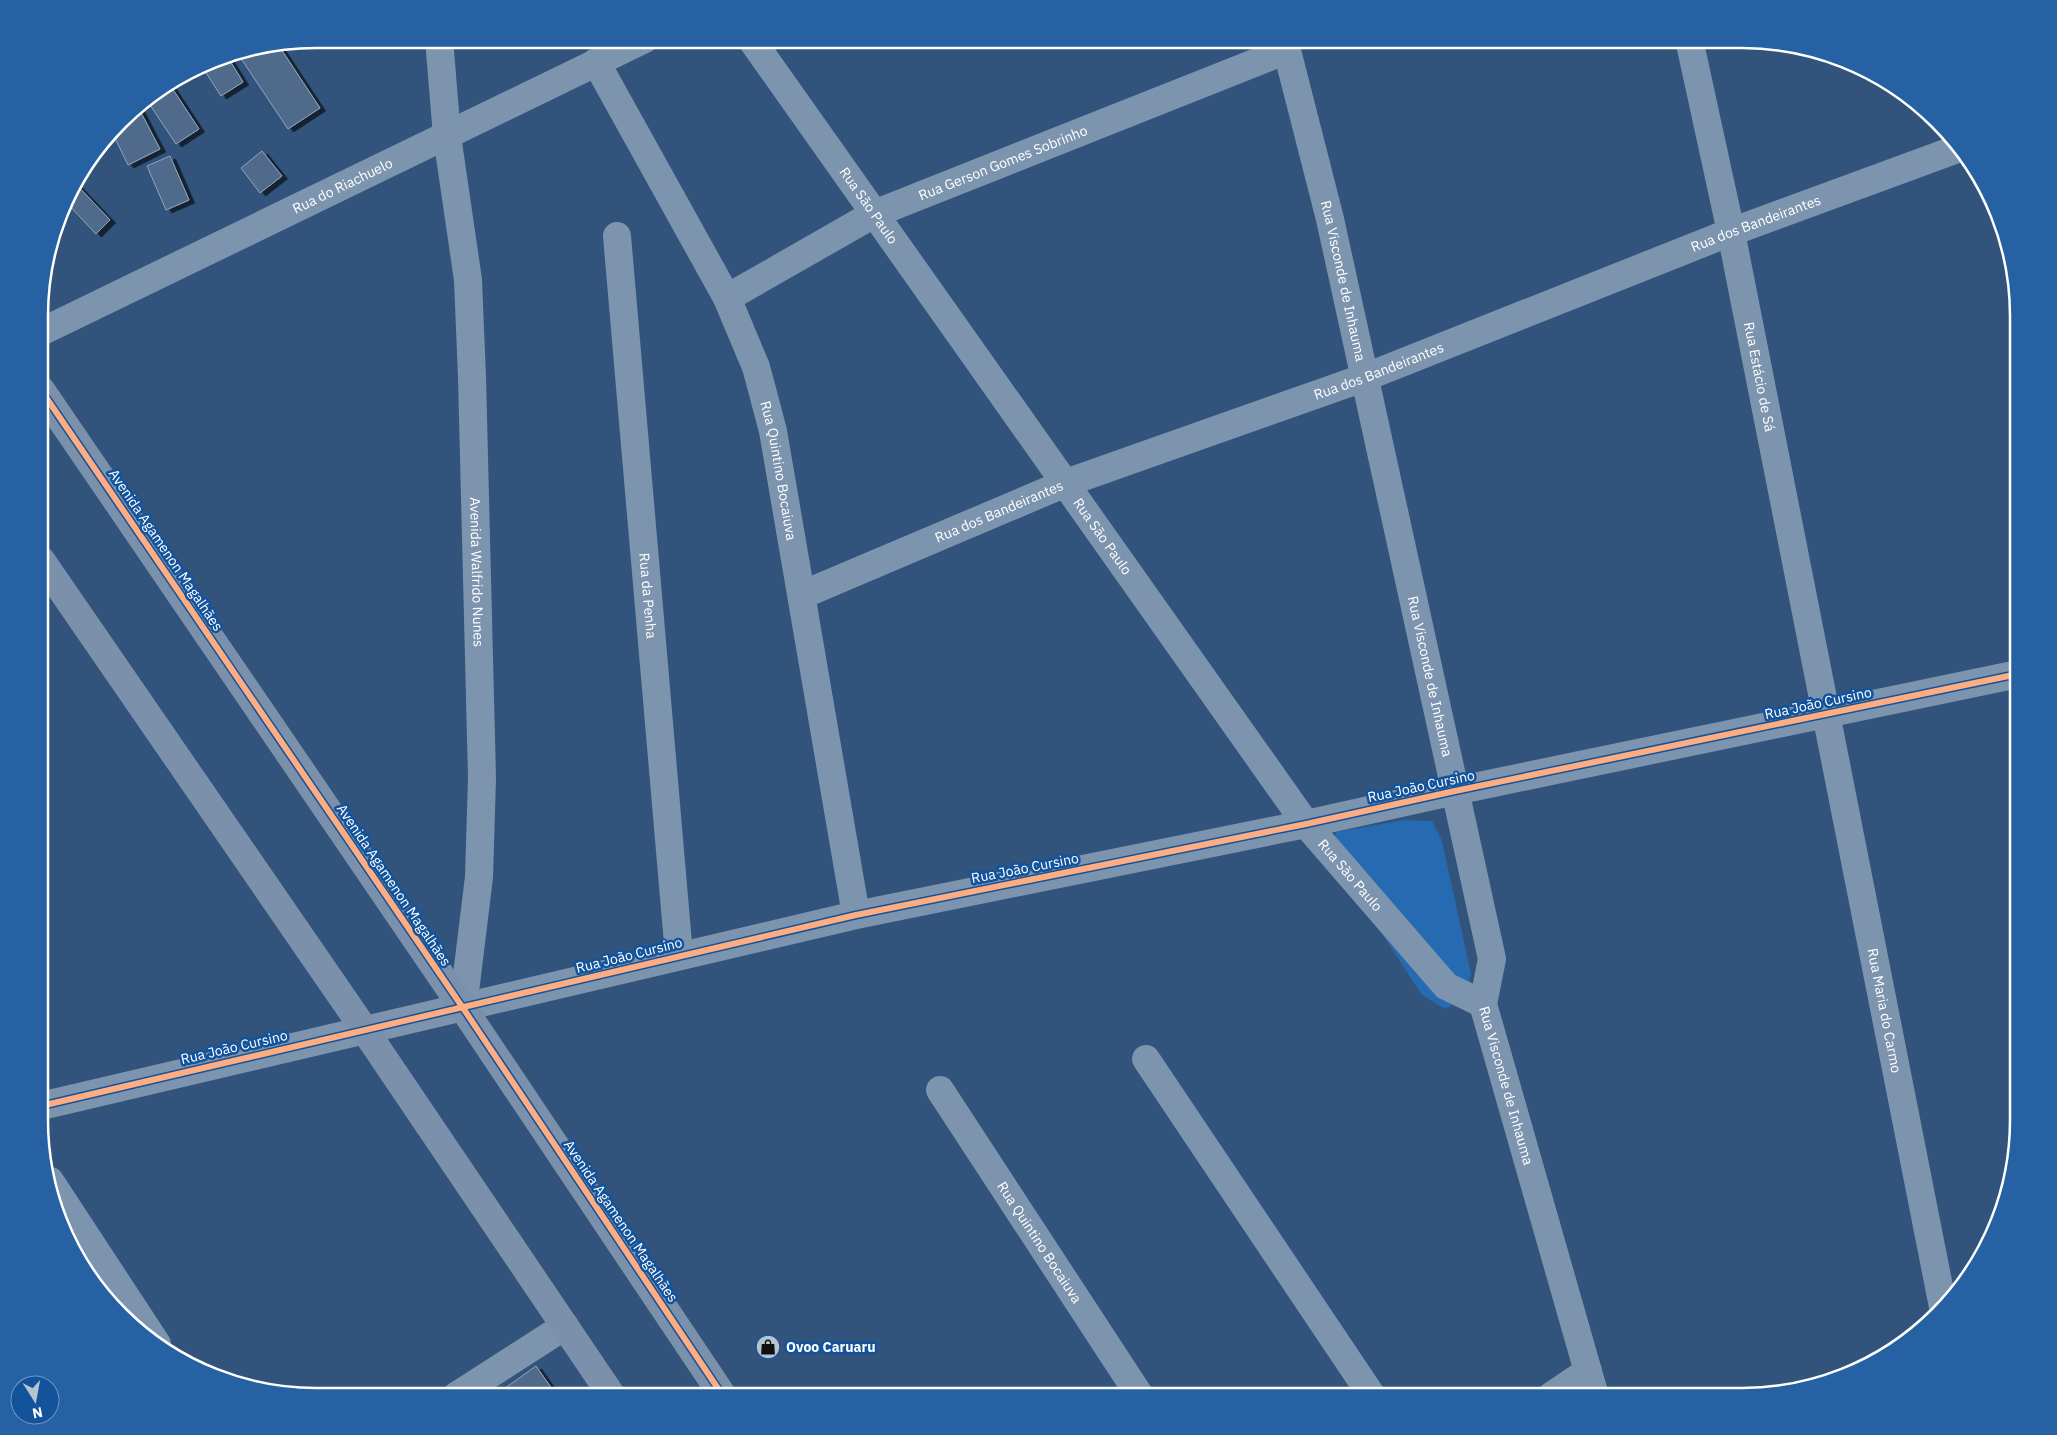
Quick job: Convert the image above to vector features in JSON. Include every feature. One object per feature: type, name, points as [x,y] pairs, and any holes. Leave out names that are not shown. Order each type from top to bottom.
[{"type":"main road","name":"Avenida Agamenon Magalhães","points":[[48,400],[463,1008],[718,1388]]},
{"type":"main road","points":[[48,570],[364,1029],[607,1388]]},
{"type":"street","name":"Avenida Walfrido Nunes","points":[[440,48],[446,136],[468,280],[482,778],[479,877],[463,1008]]},
{"type":"street","name":"Rua do Riachuelo","points":[[48,329],[626,48]]},
{"type":"street","name":"Rua São Paulo","points":[[756,48],[1306,824],[1446,986],[1483,1004]]},
{"type":"street","name":"Rua Gerson Gomes Sobrinho","points":[[727,298],[874,214],[1278,48]]},
{"type":"street","name":"Rua Visconde de Inhauma","points":[[1286,48],[1330,219],[1366,377],[1492,959],[1483,1004],[1591,1384]]},
{"type":"street","name":"Rua Estácio de Sá","points":[[1691,48],[1731,232],[1827,714]]},
{"type":"street","name":"Rua Quintino Bocaiuva","points":[[596,62],[727,298],[756,367],[773,431],[856,915]]},
{"type":"street","name":"Rua dos Bandeirantes","points":[[802,595],[1066,484],[1366,377],[1731,232],[1953,151]]},
{"type":"street","name":"Rua da Penha","points":[[617,236],[679,955]]},
{"type":"street","name":"Rua João Cursino","points":[[48,1104],[856,915],[1306,824],[1455,791],[2010,676]]},
{"type":"street","name":"Rua Maria do Carmo","points":[[1827,714],[1941,1298]]},
{"type":"street","points":[[1146,1059],[1367,1388]]},
{"type":"street","name":"Rua Quintino Bocaiuva","points":[[940,1090],[1135,1388]]},
{"type":"street","points":[[58,1194],[144,1325]]},
{"type":"street","points":[[468,1388],[565,1326]]},
{"type":"street","points":[[1578,1388],[1591,1384]]},
{"type":"shaded area","points":[[1405,820],[1432,821],[1442,841],[1471,974],[1463,999],[1445,1009],[1422,995],[1338,866],[1333,847],[1336,832]]},
{"type":"building","points":[[282,50],[320,108],[288,129],[241,58]]},
{"type":"building","points":[[230,62],[243,82],[221,96],[205,71]]},
{"type":"building","points":[[173,89],[199,129],[176,144],[150,105]]},
{"type":"building","points":[[141,112],[160,149],[128,165],[115,138]]},
{"type":"building","points":[[262,151],[282,176],[260,193],[241,168]]},
{"type":"building","points":[[170,156],[189,200],[166,210],[147,166]]},
{"type":"building","points":[[80,188],[110,220],[96,234],[71,207]]},
{"type":"building","points":[[536,1366],[551,1388],[505,1388]]},
{"type":"cycle path","points":[[48,400],[463,1008],[718,1388]]},
{"type":"cycle path","points":[[48,1104],[856,915],[1306,824],[1455,791],[2010,676]]},
{"type":"place","name":"Ovoo Caruaru","points":[[768,1347]]}]
